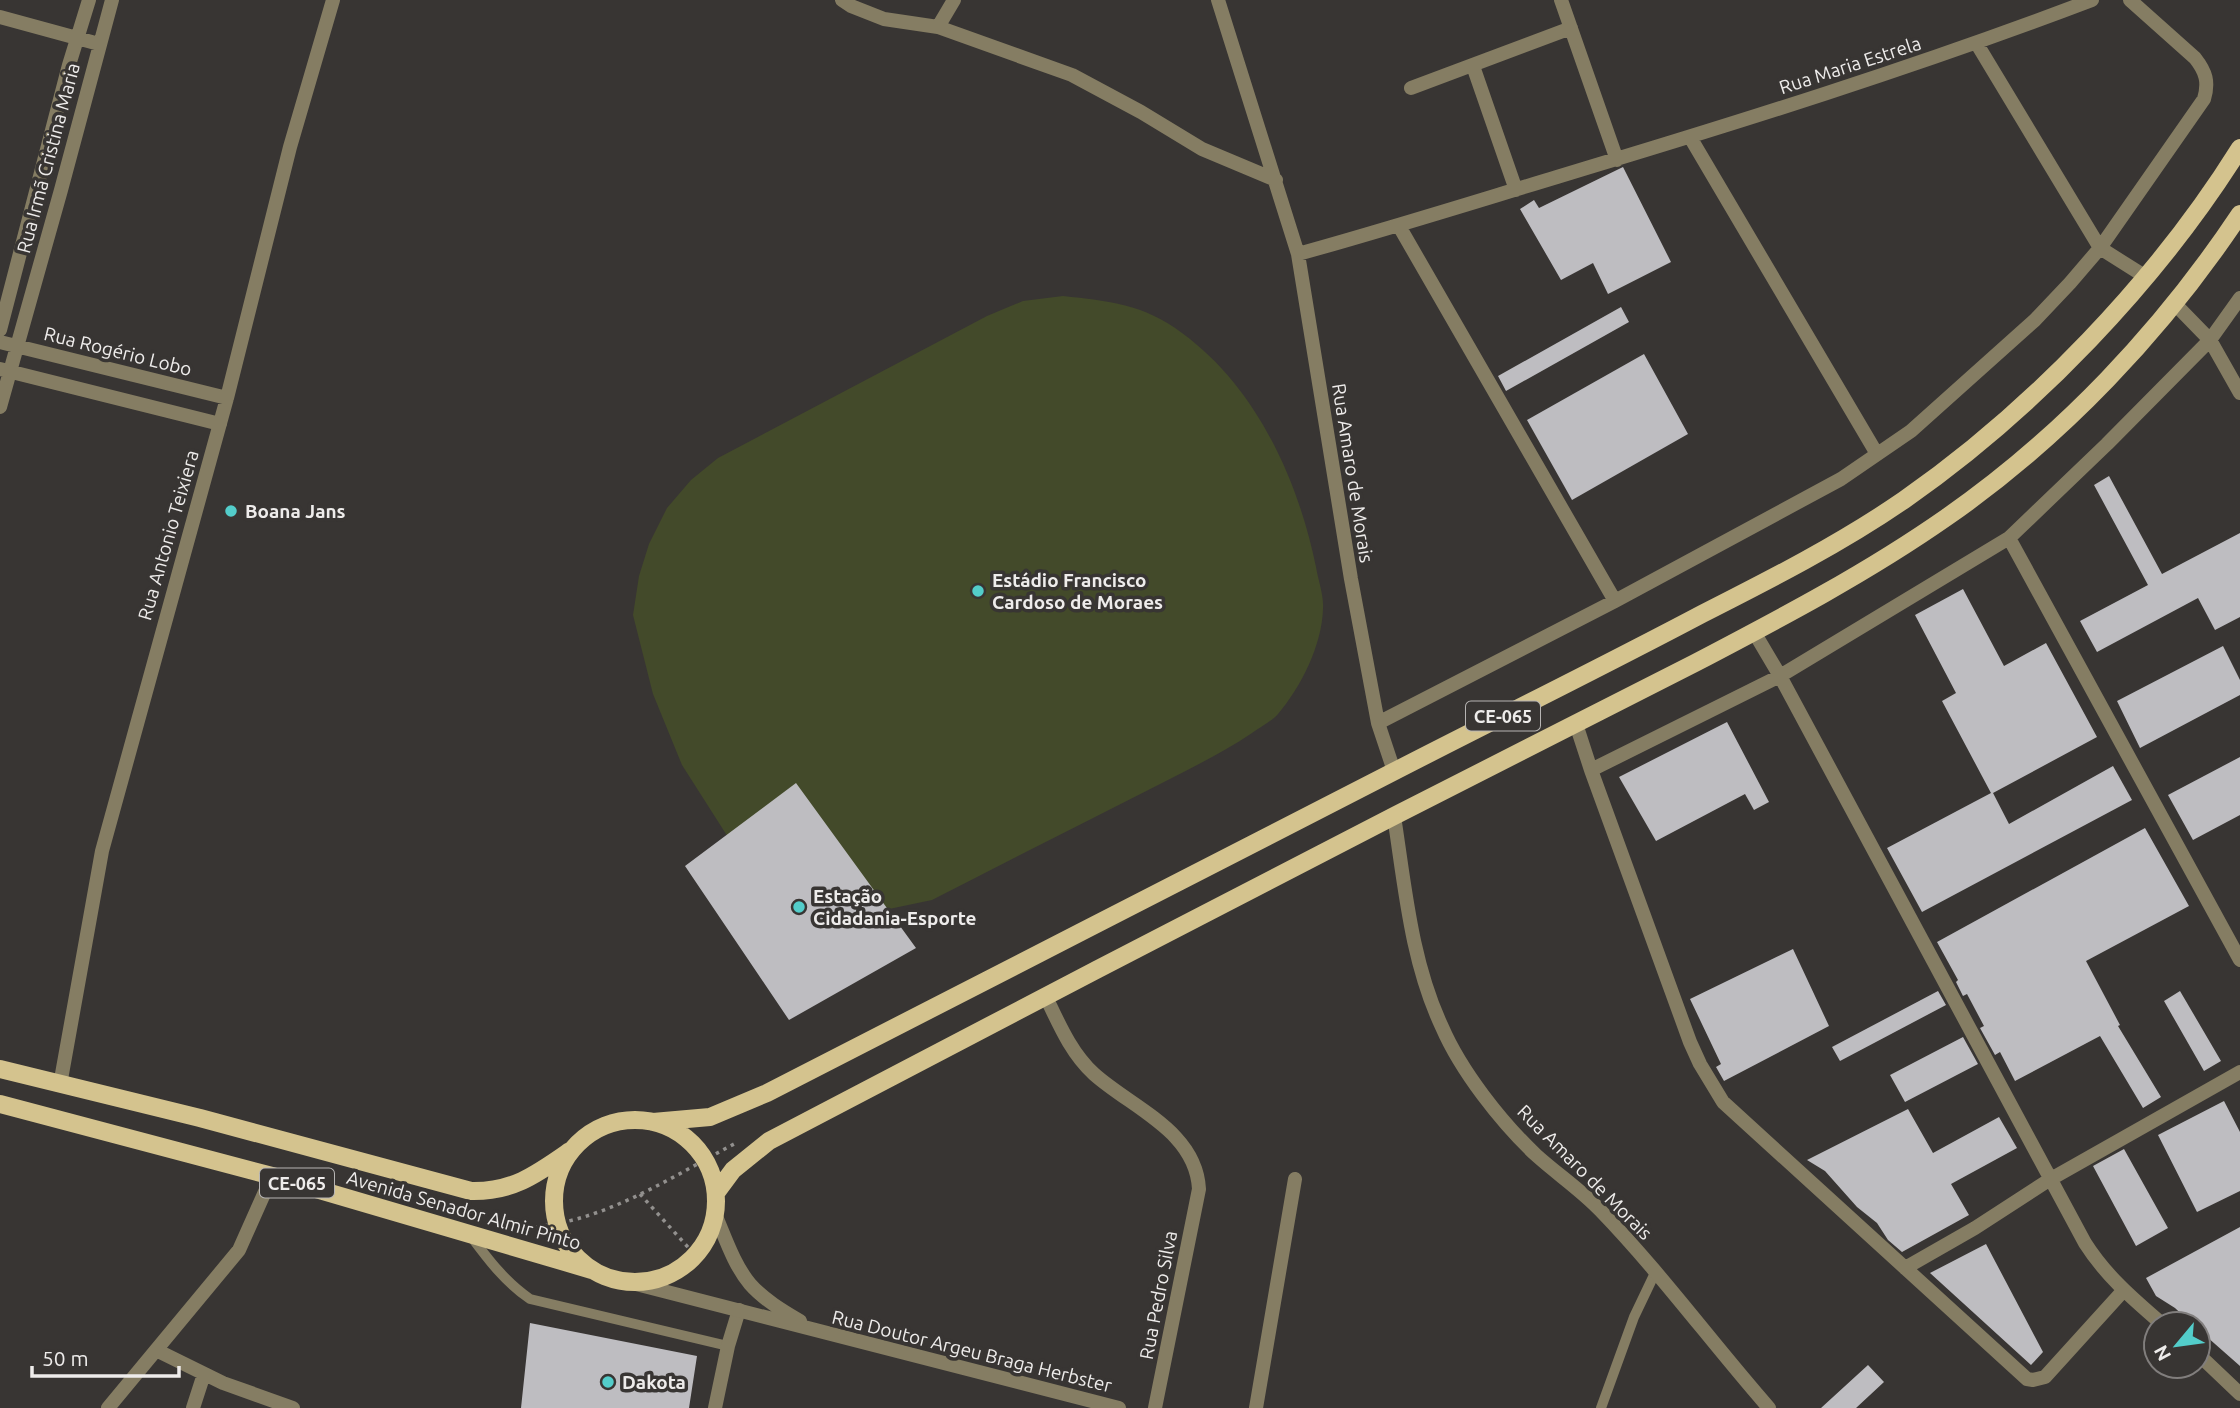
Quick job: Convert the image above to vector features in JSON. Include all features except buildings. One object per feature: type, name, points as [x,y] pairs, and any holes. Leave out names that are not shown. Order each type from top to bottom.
[{"type":"main road","name":"CE-065","points":[[653,1122],[672,1129],[689,1140],[705,1159],[716,1193],[715,1214],[707,1239],[695,1255],[676,1272],[657,1280],[636,1284],[613,1279],[592,1270],[574,1255],[561,1236],[554,1191],[560,1170],[570,1152],[587,1135],[607,1124],[630,1120],[653,1122],[710,1117],[767,1093],[1794,566],[1903,500],[1965,453],[2089,342],[2172,247],[2240,148]]},
{"type":"main road","name":"CE-065","points":[[716,1193],[733,1170],[750,1154],[769,1142],[1394,816],[1754,632],[1880,562],[1985,488],[2042,442],[2086,401],[2174,303],[2240,214]]},
{"type":"main road","name":"Avenida Senador Almir Pinto","points":[[0,1069],[200,1118],[471,1191],[492,1192],[515,1185],[570,1152]]},
{"type":"main road","name":"Avenida Senador Almir Pinto","points":[[0,1104],[272,1176],[592,1270]]},
{"type":"street","name":"Rua Irmã Cristina Maria","points":[[0,330],[89,0]]},
{"type":"street","name":"Rua Irmã Cristina Maria","points":[[0,407],[5,370],[16,346],[61,190],[111,0]]},
{"type":"street","name":"Rua Antonio Teixiera","points":[[60,1084],[102,851],[227,398],[290,147],[333,0]]},
{"type":"street","points":[[842,0],[884,19],[938,27],[1072,75],[1202,149],[1276,180]]},
{"type":"street","points":[[938,27],[954,0]]},
{"type":"street","name":"Rua Amaro de Morais","points":[[1219,0],[1298,254],[1344,538],[1378,723],[1394,771]]},
{"type":"street","points":[[1561,0],[1617,160]]},
{"type":"street","name":"Rua Maria Estrela","points":[[1298,254],[1690,137],[1977,44],[2092,0]]},
{"type":"street","points":[[1378,723],[1615,601],[1841,480],[1911,430],[2035,320],[2100,248],[2204,99],[2208,87],[2206,75],[2195,58],[2130,0]]},
{"type":"street","points":[[0,17],[99,44]]},
{"type":"street","points":[[1411,88],[1571,28]]},
{"type":"street","points":[[1977,44],[2100,248],[2146,277]]},
{"type":"street","points":[[1473,66],[1517,190]]},
{"type":"street","points":[[1690,137],[1877,454]]},
{"type":"street","points":[[38,183],[61,190]]},
{"type":"street","points":[[1399,226],[1615,601]]},
{"type":"street","points":[[1591,770],[1780,676],[2009,538],[2210,340],[2240,298]]},
{"type":"street","points":[[2174,303],[2210,340],[2240,393]]},
{"type":"street","name":"Rua Rogério Lobo","points":[[0,342],[227,398]]},
{"type":"street","points":[[5,370],[220,424]]},
{"type":"street","points":[[2009,538],[2240,960]]},
{"type":"street","points":[[1754,632],[2049,1180],[2095,1260],[2123,1291],[2145,1310]]},
{"type":"street","points":[[1576,724],[1690,1042],[1711,1085],[1723,1102],[2026,1379],[2045,1377],[2123,1291]]},
{"type":"street","name":"Rua Amaro de Morais","points":[[1394,816],[1412,934],[1423,981],[1443,1030],[1466,1069],[1498,1112],[1533,1152],[1598,1207],[1769,1408]]},
{"type":"street","name":"Rua Pedro Silva","points":[[1046,997],[1065,1038],[1092,1073],[1147,1111],[1178,1140],[1194,1162],[1198,1174],[1199,1189],[1155,1408]]},
{"type":"street","points":[[1905,1268],[1975,1228],[2049,1180],[2240,1072]]},
{"type":"street","points":[[108,1408],[158,1351],[239,1250],[272,1176]]},
{"type":"street","points":[[1256,1408],[1295,1179]]},
{"type":"street","name":"Rua Doutor Argeu Braga Herbster","points":[[715,1214],[730,1249],[750,1284],[784,1312],[816,1331]]},
{"type":"street","name":"Rua Doutor Argeu Braga Herbster","points":[[636,1284],[1119,1408]]},
{"type":"street","points":[[715,1408],[728,1346],[739,1310]]},
{"type":"street","points":[[158,1351],[223,1384],[293,1408]]},
{"type":"street","points":[[2212,1367],[2240,1394]]},
{"type":"street","points":[[192,1408],[204,1374]]},
{"type":"lane","points":[[467,1232],[495,1269],[511,1286],[530,1299],[728,1346]]},
{"type":"lane","points":[[1601,1408],[1634,1317],[1656,1273]]},
{"type":"path","points":[[511,1228],[559,1224],[591,1215],[640,1194],[741,1140]]},
{"type":"path","points":[[640,1194],[695,1255]]},
{"type":"green space","name":"Estádio Francisco Cardoso de Moraes","points":[[1063,296],[1125,306],[1154,316],[1182,333],[1232,380],[1270,437],[1298,501],[1321,588],[1323,604],[1319,637],[1309,665],[1295,691],[1275,717],[1209,759],[932,900],[889,909],[845,907],[751,861],[726,834],[682,765],[653,694],[633,615],[639,576],[649,544],[667,508],[691,480],[718,458],[987,316],[1023,301]]},
{"type":"place","name":"Boana Jans","points":[[231,511]]},
{"type":"place","name":"Estádio Francisco Cardoso de Moraes","points":[[978,591]]},
{"type":"place","name":"Estação Cidadania-Esporte","points":[[799,907]]},
{"type":"place","name":"Dakota","points":[[608,1382]]}]
